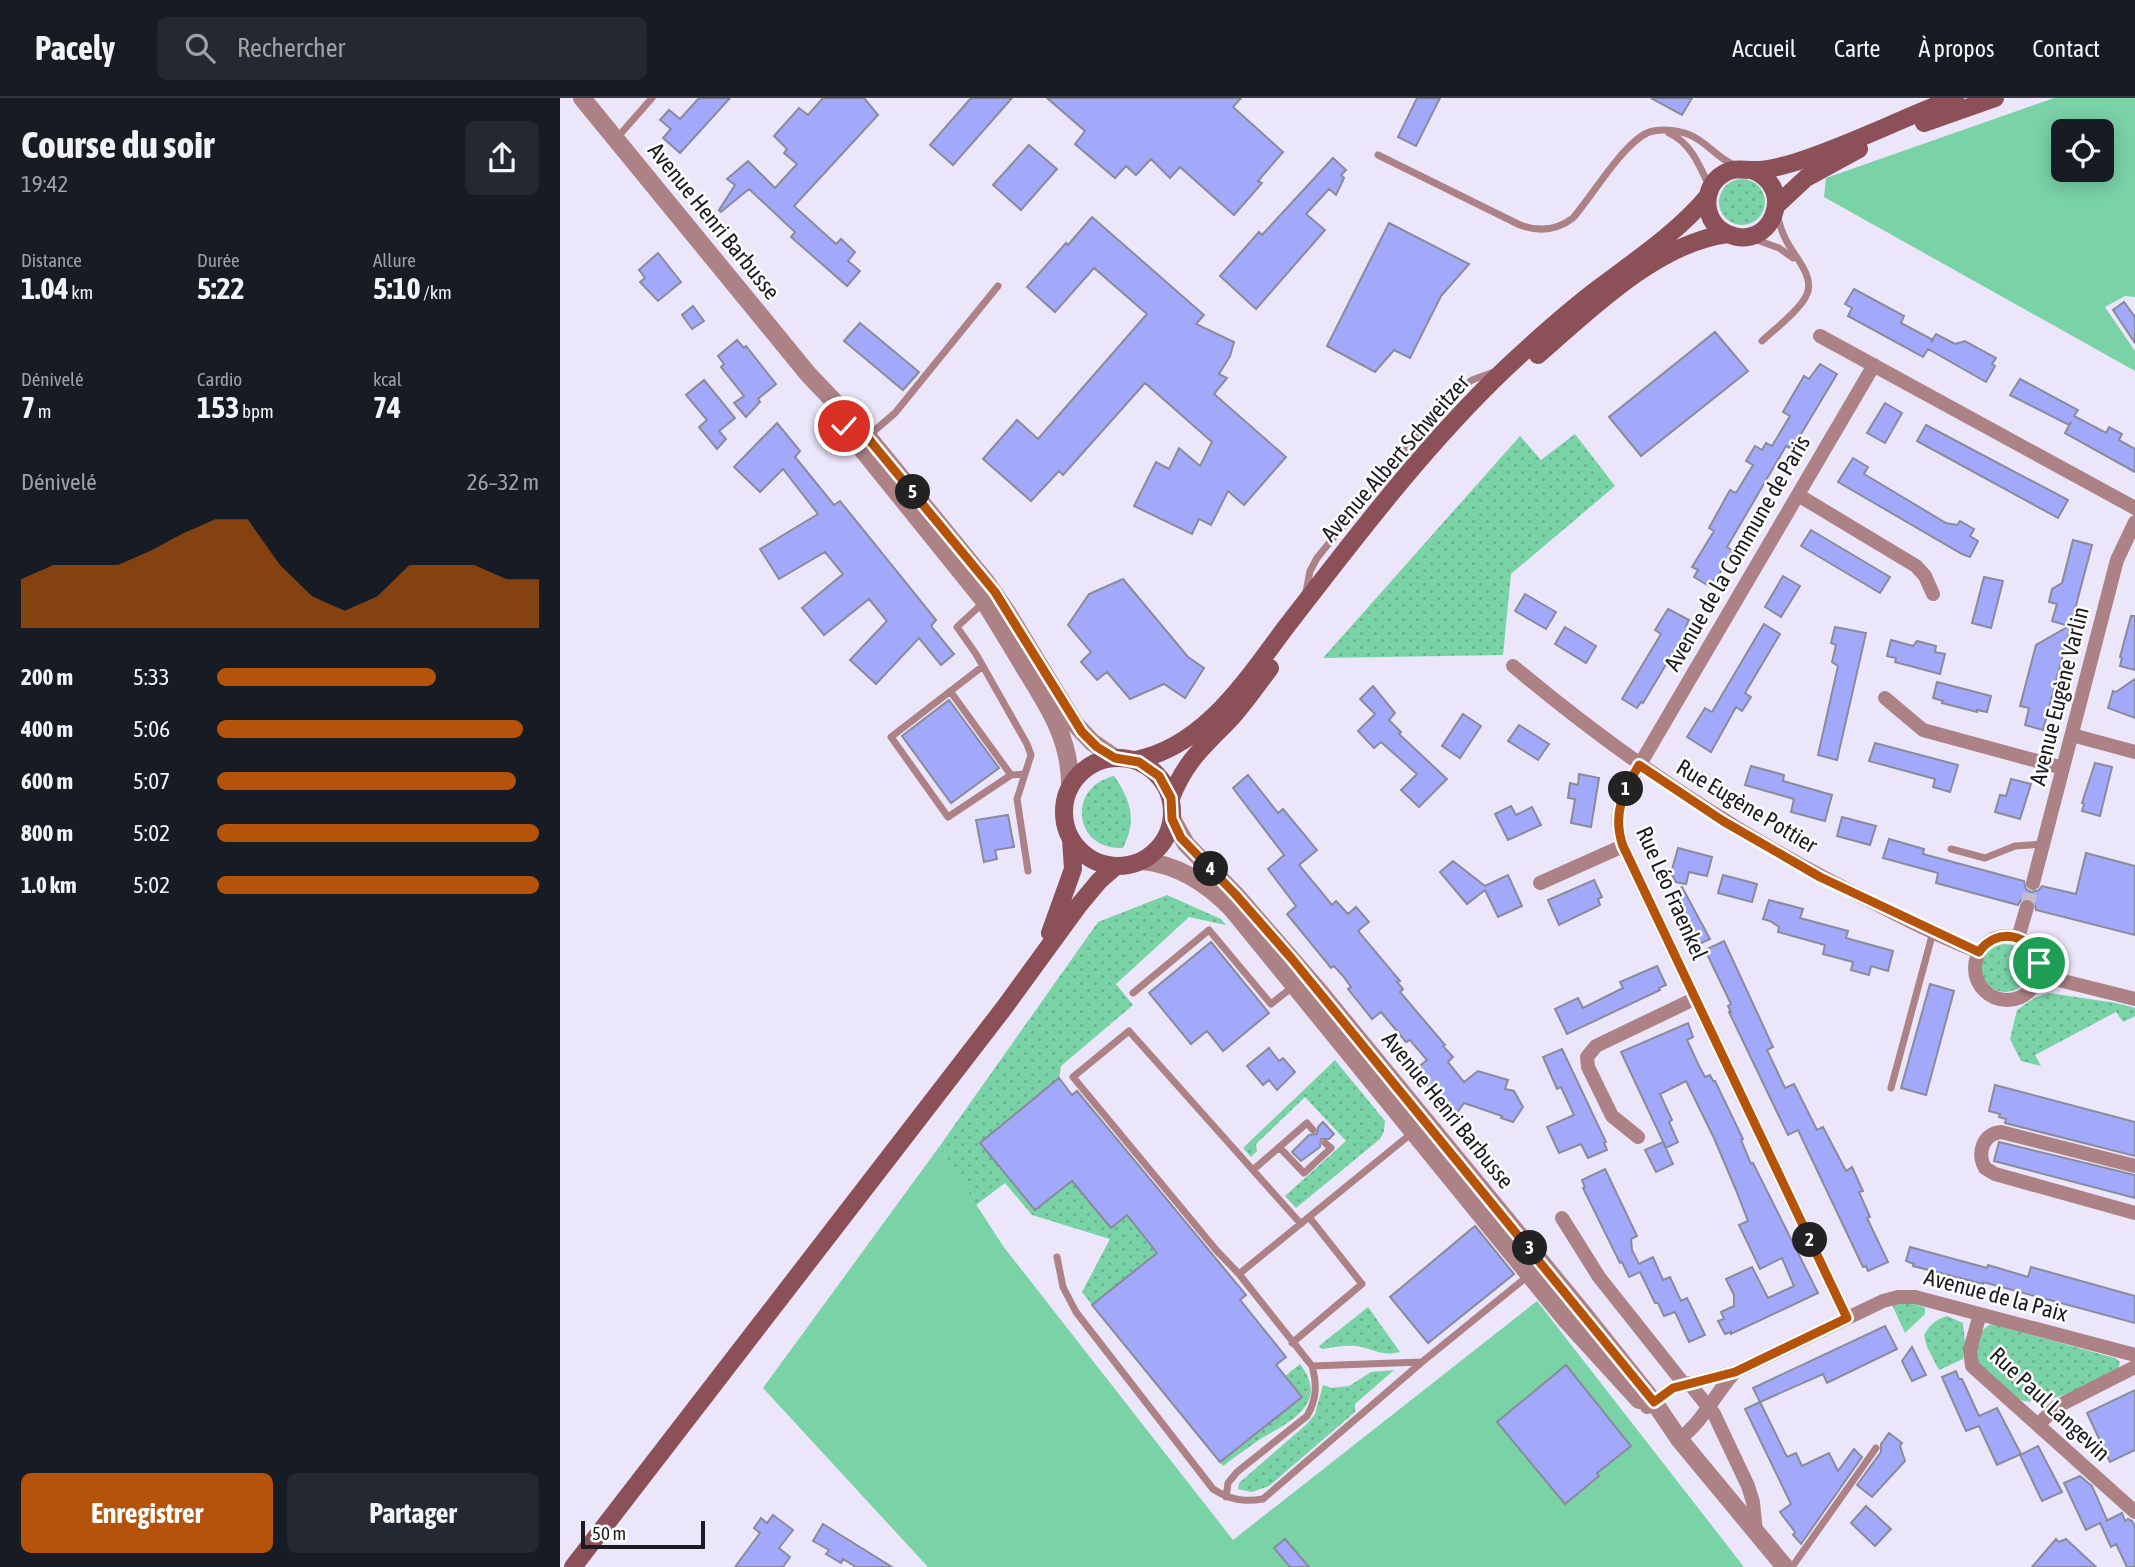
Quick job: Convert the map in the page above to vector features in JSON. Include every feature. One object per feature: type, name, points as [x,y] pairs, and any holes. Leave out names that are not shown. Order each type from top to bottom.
[{"type":"main road","points":[[1955,98],[1813,156],[1784,165],[1724,173],[1709,192],[1710,217],[1716,226],[1737,236],[1765,229],[1776,208],[1799,183],[1831,163],[1872,143],[1995,98]]},
{"type":"main road","points":[[1748,169],[1765,177],[1771,185],[1776,195],[1776,208]]},
{"type":"main road","name":"Avenue Albert Schweitzer","points":[[1135,760],[1159,754],[1204,726],[1244,682],[1432,445],[1504,369],[1583,300],[1676,228],[1709,192]]},
{"type":"main road","name":"Avenue Albert Schweitzer","points":[[1171,798],[1191,758],[1240,707],[1422,474],[1468,424],[1539,354],[1626,282],[1687,245],[1712,236],[1737,236]]},
{"type":"main road","points":[[1042,954],[1071,878],[1071,839],[1064,811],[1070,787],[1091,765],[1115,758],[1135,760],[1159,776],[1171,798],[1172,819],[1164,841],[1143,861],[1115,866],[1101,863],[1088,857],[1071,839]]},
{"type":"main road","points":[[573,1567],[1004,1008],[1092,888],[1115,866]]},
{"type":"street","name":"Avenue Henri Barbusse","points":[[582,98],[989,597],[1075,724],[1092,742],[1115,758]]},
{"type":"street","points":[[1820,336],[2135,508]]},
{"type":"street","name":"Avenue de la Commune de Paris","points":[[1639,765],[1874,365]]},
{"type":"street","points":[[1798,495],[1916,566],[1925,576],[1933,594]]},
{"type":"street","name":"Avenue Eugène Varlin","points":[[2033,883],[2117,560],[2135,522]]},
{"type":"street","name":"Avenue Henri Barbusse","points":[[989,597],[1055,719],[1069,757],[1070,787]]},
{"type":"street","name":"Rue Eugène Pottier","points":[[1513,666],[1581,722],[1688,799],[1820,877],[1979,952]]},
{"type":"street","points":[[1885,698],[1910,722],[1923,730],[2063,768]]},
{"type":"street","points":[[2072,734],[2135,752]]},
{"type":"street","name":"Rue Léo Fraenkel","points":[[1639,765],[1625,790],[1619,808],[1618,827],[1623,846],[1847,1318]]},
{"type":"street","name":"Avenue Henri Barbusse","points":[[1172,819],[1186,844],[1236,895],[1301,981],[1536,1269],[1583,1340],[1650,1405],[1785,1567]]},
{"type":"street","points":[[1540,883],[1623,846]]},
{"type":"street","name":"Avenue Henri Barbusse","points":[[1143,861],[1177,868],[1216,894],[1301,981]]},
{"type":"street","points":[[2018,938],[2027,908]]},
{"type":"street","points":[[2007,935],[2018,938],[2028,943],[2035,952],[2039,975],[2031,989],[2020,998],[1996,998],[1984,991],[1976,979],[1974,965],[1984,945],[1996,937],[2007,935]]},
{"type":"street","points":[[2039,975],[2135,999]]},
{"type":"street","points":[[1637,1137],[1612,1116],[1588,1067],[1587,1057],[1596,1046],[1694,999]]},
{"type":"street","points":[[2135,1166],[2001,1132],[1987,1138],[1981,1154],[1985,1168],[1995,1174],[2135,1213]]},
{"type":"street","points":[[1562,1218],[1599,1278],[1687,1384],[1709,1406],[1751,1494],[1756,1532]]},
{"type":"street","name":"Avenue de la Paix","points":[[1650,1405],[1667,1391],[1735,1372],[1890,1298],[1907,1296],[2135,1355]]},
{"type":"street","name":"Rue Paul Langevin","points":[[1980,1314],[1970,1350],[1972,1366],[2135,1512]]},
{"type":"street","points":[[2038,1425],[2056,1407],[2135,1367]]},
{"type":"street","name":"Avenue de la Paix","points":[[1679,1439],[1695,1426],[1735,1372]]},
{"type":"lane","points":[[616,139],[652,98]]},
{"type":"lane","points":[[1661,131],[1674,135],[1686,145],[1698,163],[1709,192]]},
{"type":"lane","points":[[1378,155],[1533,230],[1560,226],[1573,218],[1633,142],[1646,133],[1681,132],[1692,136],[1721,159],[1748,169]]},
{"type":"lane","points":[[1762,341],[1808,293],[1807,276],[1783,234],[1776,208]]},
{"type":"lane","points":[[1737,236],[1774,245],[1799,263]]},
{"type":"lane","points":[[863,440],[903,403],[998,286]]},
{"type":"lane","points":[[989,597],[957,627],[982,666],[1031,755],[1017,799],[1028,871]]},
{"type":"lane","points":[[982,666],[891,737],[948,817],[1011,775],[1024,774]]},
{"type":"lane","points":[[950,691],[1011,775]]},
{"type":"lane","points":[[1951,849],[1985,858],[2015,846],[2043,844]]},
{"type":"lane","points":[[1133,993],[1209,930],[1271,1004],[1301,981]]},
{"type":"lane","points":[[1891,1088],[1933,932]]},
{"type":"lane","points":[[1226,1497],[1228,1483],[1237,1472],[1307,1416],[1313,1406],[1316,1383],[1312,1366],[1239,1274],[1073,1077],[1129,1031],[1301,1224]]},
{"type":"lane","points":[[1253,1170],[1307,1123],[1313,1130]]},
{"type":"lane","points":[[1239,1274],[1420,1127]]},
{"type":"lane","points":[[1279,1147],[1304,1173],[1331,1149],[1325,1143]]},
{"type":"lane","points":[[1292,1343],[1362,1284],[1309,1217]]},
{"type":"lane","points":[[1057,1257],[1063,1287],[1076,1312],[1213,1489],[1226,1497],[1245,1502],[1263,1499],[1422,1362],[1536,1269]]},
{"type":"lane","points":[[1312,1366],[1422,1362]]},
{"type":"lane","points":[[1792,1567],[1876,1448]]},
{"type":"green space","points":[[2054,98],[2135,98],[2135,297],[2125,296],[2105,307],[2135,351],[2135,371],[1824,197],[1826,178]]},
{"type":"green space","points":[[1742,179],[1758,186],[1765,202],[1758,218],[1742,225],[1726,218],[1719,202],[1726,186]]},
{"type":"green space","points":[[1575,434],[1615,486],[1511,574],[1503,655],[1323,658],[1520,436],[1541,460]]},
{"type":"green space","points":[[1114,776],[1125,793],[1130,810],[1130,828],[1123,848],[1107,846],[1094,840],[1082,817],[1088,792],[1099,782]]},
{"type":"green space","points":[[1167,895],[1221,919],[1226,925],[1189,917],[1116,984],[1133,1005],[1061,1066],[1059,1078],[981,1142],[1035,1210],[1072,1181],[1111,1228],[1127,1215],[1157,1253],[1092,1305],[1082,1292],[1110,1239],[1032,1215],[1005,1183],[976,1205],[939,1147],[1098,922]]},
{"type":"green space","points":[[2005,944],[2022,951],[2029,968],[2022,985],[2005,992],[1988,985],[1981,968],[1988,951]]},
{"type":"green space","points":[[2049,993],[2135,1008],[2135,1016],[2123,1022],[2116,1012],[2035,1055],[2041,1066],[2021,1061],[2010,1039],[2017,1010],[2034,998]]},
{"type":"green space","points":[[1335,1060],[1385,1121],[1384,1131],[1380,1139],[1296,1208],[1285,1196],[1346,1141],[1305,1097],[1256,1144],[1257,1151],[1251,1157],[1243,1148]]},
{"type":"green space","points":[[939,1147],[1003,1246],[1233,1540],[1537,1301],[1744,1567],[928,1567],[763,1388]]},
{"type":"green space","points":[[1910,1302],[1925,1308],[1925,1314],[1905,1333],[1892,1305]]},
{"type":"green space","points":[[1368,1307],[1400,1352],[1384,1353],[1352,1346],[1322,1349],[1319,1346]]},
{"type":"green space","points":[[1947,1316],[1963,1323],[1963,1359],[1939,1370],[1924,1335],[1934,1323]]},
{"type":"green space","points":[[1992,1324],[2115,1358],[2120,1362],[2118,1370],[2085,1387],[2056,1397],[2031,1402],[2021,1400],[2003,1388],[1976,1361],[1981,1334]]},
{"type":"green space","points":[[1300,1364],[1308,1378],[1311,1391],[1302,1411],[1223,1466],[1220,1462],[1302,1397],[1285,1376]]},
{"type":"green space","points":[[1394,1370],[1355,1404],[1355,1412],[1269,1486],[1252,1492],[1238,1489],[1239,1483],[1307,1424],[1315,1414],[1323,1385],[1332,1388],[1349,1386],[1371,1372]]},
{"type":"building","points":[[699,98],[730,98],[680,153],[663,138],[671,129],[660,120],[669,110],[680,119]]},
{"type":"building","points":[[823,98],[864,98],[878,115],[794,206],[836,244],[841,239],[855,252],[848,261],[860,271],[847,286],[791,237],[795,232],[749,189],[721,212],[719,210],[735,185],[727,179],[748,161],[775,188],[797,164],[784,153],[787,149],[774,136],[799,108],[808,115]]},
{"type":"building","points":[[971,98],[1012,98],[953,165],[930,145]]},
{"type":"building","points":[[1047,98],[1241,98],[1233,107],[1283,152],[1258,181],[1262,183],[1234,215],[1180,167],[1170,178],[1151,159],[1136,175],[1126,166],[1115,178],[1075,144],[1085,131]]},
{"type":"building","points":[[1417,98],[1440,98],[1416,146],[1398,137]]},
{"type":"building","points":[[1651,98],[1692,98],[1682,115]]},
{"type":"building","points":[[1029,145],[1057,169],[1021,210],[993,185]]},
{"type":"building","points":[[1333,158],[1346,170],[1341,175],[1344,178],[1336,195],[1329,189],[1306,214],[1325,230],[1256,309],[1220,276],[1259,232],[1262,235]]},
{"type":"building","points":[[1092,217],[1204,315],[1196,324],[1234,342],[1230,356],[1219,374],[1227,378],[1214,394],[1286,457],[1244,505],[1228,491],[1211,525],[1199,519],[1192,534],[1134,506],[1156,462],[1169,469],[1179,448],[1200,466],[1212,442],[1145,383],[1063,475],[1059,471],[1031,501],[983,459],[1017,420],[1038,439],[1147,314],[1094,268],[1055,312],[1027,287]]},
{"type":"building","points":[[1389,223],[1469,264],[1441,296],[1410,358],[1394,350],[1375,372],[1327,346]]},
{"type":"building","points":[[658,253],[681,282],[658,301],[640,282],[645,278],[639,270]]},
{"type":"building","points":[[1854,289],[1904,316],[1901,323],[1932,340],[1936,334],[1955,344],[1965,341],[1996,358],[1992,364],[1995,366],[1986,382],[1928,349],[1923,357],[1848,316],[1852,308],[1845,304]]},
{"type":"building","points":[[2124,302],[2135,317],[2135,343],[2113,310]]},
{"type":"building","points":[[693,306],[704,321],[692,329],[682,315]]},
{"type":"building","points":[[860,323],[919,372],[903,390],[844,341]]},
{"type":"building","points":[[1715,332],[1748,371],[1641,456],[1609,417]]},
{"type":"building","points":[[737,340],[744,348],[746,346],[776,384],[758,399],[760,402],[746,417],[734,403],[744,396],[721,367],[724,364],[718,356]]},
{"type":"building","points":[[1820,364],[1837,374],[1792,449],[1786,446],[1727,547],[1733,551],[1715,581],[1709,586],[1694,577],[1698,570],[1692,567],[1714,531],[1709,528],[1730,490],[1736,493],[1753,465],[1746,461],[1755,446],[1762,450],[1766,443],[1772,446],[1790,416],[1783,412],[1804,376],[1809,379]]},
{"type":"building","points":[[2020,379],[2078,410],[2074,416],[2106,433],[2109,427],[2122,434],[2119,440],[2135,449],[2135,472],[2065,433],[2071,422],[2069,425],[2010,395]]},
{"type":"building","points":[[704,380],[735,418],[719,431],[726,439],[717,449],[699,427],[707,420],[686,395]]},
{"type":"building","points":[[1885,403],[1902,413],[1885,443],[1867,433]]},
{"type":"building","points":[[777,423],[800,451],[795,457],[834,505],[840,501],[936,620],[931,626],[954,654],[941,665],[919,638],[876,684],[850,660],[887,621],[869,599],[824,635],[802,608],[843,574],[825,552],[779,579],[760,549],[818,514],[783,469],[760,492],[734,467]]},
{"type":"building","points":[[1926,425],[2068,500],[2058,518],[1917,441]]},
{"type":"building","points":[[1853,458],[1868,467],[1864,474],[1946,523],[1957,525],[1960,521],[1974,529],[1970,536],[1978,541],[1970,557],[1838,482]]},
{"type":"building","points":[[1811,530],[1890,577],[1880,593],[1801,546]]},
{"type":"building","points":[[2073,540],[2092,545],[2043,730],[2025,725],[2029,708],[2020,706],[2036,645],[2069,626],[2052,621],[2057,604],[2049,602],[2052,589],[2062,583]]},
{"type":"building","points":[[1783,576],[1800,586],[1781,617],[1765,607]]},
{"type":"building","points":[[1984,577],[2003,581],[1991,628],[1972,623]]},
{"type":"building","points":[[1123,579],[1188,657],[1204,668],[1185,698],[1164,684],[1130,699],[1107,672],[1097,680],[1081,662],[1091,652],[1068,625],[1089,594]]},
{"type":"building","points":[[1525,594],[1556,612],[1546,629],[1515,611]]},
{"type":"building","points":[[1668,609],[1689,620],[1686,626],[1688,628],[1643,703],[1637,708],[1622,699],[1661,634],[1655,630]]},
{"type":"building","points":[[2131,616],[2135,616],[2135,670],[2120,666]]},
{"type":"building","points":[[1764,624],[1780,634],[1745,693],[1751,697],[1742,711],[1736,707],[1711,752],[1687,737],[1705,708],[1712,712]]},
{"type":"building","points":[[1565,627],[1596,646],[1586,663],[1555,644]]},
{"type":"building","points":[[1835,627],[1866,633],[1837,760],[1818,755],[1838,666],[1832,662],[1836,645],[1831,643]]},
{"type":"building","points":[[1891,640],[1913,646],[1917,641],[1936,646],[1935,652],[1945,654],[1940,674],[1895,662],[1896,658],[1887,656]]},
{"type":"building","points":[[2135,679],[2135,718],[2108,708],[2113,691],[2116,692]]},
{"type":"building","points":[[1937,682],[1991,696],[1987,712],[1942,703],[1943,701],[1933,698]]},
{"type":"building","points":[[1373,686],[1395,713],[1389,720],[1401,732],[1399,734],[1447,779],[1419,807],[1401,790],[1417,774],[1381,742],[1374,748],[1358,731],[1375,714],[1360,699]]},
{"type":"building","points":[[949,700],[999,768],[951,803],[902,736]]},
{"type":"building","points":[[1463,714],[1481,726],[1460,758],[1442,746]]},
{"type":"building","points":[[1519,725],[1549,744],[1538,760],[1508,741]]},
{"type":"building","points":[[1875,743],[1958,765],[1950,792],[1933,787],[1935,779],[1869,761]]},
{"type":"building","points":[[2095,763],[2112,767],[2100,816],[2082,811]]},
{"type":"building","points":[[1751,766],[1784,775],[1783,781],[1832,795],[1825,821],[1791,812],[1794,799],[1745,785]]},
{"type":"building","points":[[1579,774],[1599,778],[1591,827],[1571,823],[1575,799],[1568,798],[1570,783],[1578,785]]},
{"type":"building","points":[[1248,775],[1278,813],[1283,809],[1317,850],[1299,865],[1332,905],[1336,901],[1348,914],[1356,907],[1369,922],[1358,931],[1400,981],[1397,982],[1403,989],[1400,992],[1445,1045],[1443,1046],[1453,1057],[1448,1062],[1464,1082],[1478,1071],[1508,1080],[1505,1089],[1514,1091],[1523,1107],[1513,1122],[1464,1103],[1454,1117],[1415,1070],[1427,1060],[1410,1040],[1406,1042],[1381,1012],[1372,1019],[1348,989],[1351,987],[1343,976],[1334,966],[1331,968],[1287,914],[1296,906],[1268,869],[1284,855],[1233,788]]},
{"type":"building","points":[[2011,779],[2031,784],[2020,819],[1995,812],[2000,795],[2006,796]]},
{"type":"building","points":[[1511,806],[1516,815],[1532,807],[1541,825],[1508,840],[1495,814]]},
{"type":"building","points":[[1008,815],[1014,847],[995,850],[997,859],[984,862],[976,820]]},
{"type":"building","points":[[1842,817],[1876,826],[1870,845],[1837,836]]},
{"type":"building","points":[[1889,839],[1924,849],[1923,854],[2024,881],[2026,889],[2031,892],[2042,886],[2076,894],[2086,853],[2135,866],[2135,935],[2036,910],[2034,901],[2029,898],[2021,900],[2018,905],[1936,883],[1938,873],[1883,858]]},
{"type":"building","points":[[1678,848],[1712,857],[1707,876],[1689,872],[1686,884],[1676,882],[1671,873]]},
{"type":"building","points":[[1453,861],[1485,886],[1508,875],[1522,906],[1498,917],[1485,890],[1467,904],[1440,872]]},
{"type":"building","points":[[1723,875],[1757,884],[1752,902],[1718,893]]},
{"type":"building","points":[[1594,880],[1602,897],[1598,899],[1600,905],[1559,925],[1548,900]]},
{"type":"building","points":[[1682,887],[1710,939],[1695,946],[1669,893]]},
{"type":"building","points":[[1769,900],[1803,909],[1800,918],[1848,931],[1846,938],[1893,951],[1888,971],[1871,966],[1869,975],[1851,970],[1853,962],[1823,954],[1825,945],[1778,932],[1779,927],[1763,919]]},
{"type":"building","points":[[1724,941],[1773,1047],[1767,1050],[1785,1088],[1794,1084],[1817,1130],[1823,1127],[1846,1171],[1852,1167],[1863,1191],[1859,1192],[1870,1217],[1867,1218],[1888,1262],[1868,1271],[1866,1266],[1863,1267],[1798,1130],[1788,1135],[1729,1012],[1728,1006],[1731,1004],[1705,950]]},
{"type":"building","points":[[1211,942],[1269,1013],[1223,1051],[1207,1031],[1191,1044],[1149,993]]},
{"type":"building","points":[[1657,966],[1666,985],[1659,988],[1660,990],[1567,1034],[1555,1009],[1578,998],[1583,1008],[1623,988],[1620,982]]},
{"type":"building","points":[[1930,984],[1954,991],[1926,1095],[1901,1088]]},
{"type":"building","points":[[1688,1023],[1693,1037],[1687,1040],[1700,1068],[1705,1077],[1710,1075],[1715,1081],[1743,1139],[1741,1140],[1751,1164],[1753,1163],[1818,1293],[1731,1334],[1725,1334],[1718,1321],[1724,1319],[1721,1312],[1734,1306],[1734,1295],[1726,1279],[1752,1267],[1768,1298],[1794,1286],[1782,1258],[1760,1269],[1739,1225],[1748,1221],[1736,1190],[1686,1081],[1660,1094],[1672,1120],[1669,1122],[1678,1142],[1666,1148],[1621,1052]]},
{"type":"building","points":[[1269,1048],[1279,1061],[1283,1058],[1295,1072],[1277,1090],[1269,1080],[1263,1085],[1247,1066]]},
{"type":"building","points":[[1562,1049],[1606,1142],[1604,1143],[1607,1150],[1588,1158],[1581,1144],[1559,1153],[1547,1127],[1574,1115],[1561,1087],[1557,1089],[1543,1057]]},
{"type":"building","points":[[1059,1078],[1072,1095],[1077,1091],[1246,1295],[1240,1300],[1286,1357],[1276,1365],[1302,1397],[1220,1462],[1092,1305],[1157,1253],[1127,1215],[1111,1228],[1072,1181],[1035,1210],[980,1143]]},
{"type":"building","points":[[1995,1085],[2135,1122],[2135,1156],[2005,1123],[2006,1119],[1999,1117],[2000,1114],[1989,1111]]},
{"type":"building","points":[[1323,1122],[1334,1134],[1329,1139],[1321,1139],[1320,1147],[1301,1161],[1292,1152],[1309,1135],[1317,1134],[1318,1127]]},
{"type":"building","points":[[1663,1142],[1673,1164],[1656,1172],[1645,1150]]},
{"type":"building","points":[[1999,1142],[2135,1175],[2135,1198],[1994,1161]]},
{"type":"building","points":[[1605,1169],[1637,1236],[1631,1239],[1632,1250],[1639,1264],[1653,1257],[1663,1280],[1670,1277],[1681,1301],[1687,1298],[1705,1335],[1689,1342],[1675,1312],[1664,1316],[1640,1272],[1629,1277],[1622,1262],[1620,1263],[1583,1188],[1585,1187],[1582,1180]]},
{"type":"building","points":[[1475,1226],[1514,1274],[1428,1343],[1390,1297]]},
{"type":"building","points":[[1910,1247],[2028,1277],[2031,1267],[2135,1296],[2135,1323],[1913,1266],[1914,1264],[1906,1261]]},
{"type":"building","points":[[1885,1326],[1897,1349],[1827,1383],[1823,1374],[1760,1402],[1753,1388]]},
{"type":"building","points":[[1912,1347],[1926,1375],[1912,1381],[1902,1361]]},
{"type":"building","points":[[1566,1365],[1631,1446],[1597,1473],[1599,1476],[1565,1504],[1497,1422]]},
{"type":"building","points":[[1956,1371],[1979,1416],[1997,1408],[2021,1454],[1997,1465],[1979,1426],[1966,1431],[1942,1377]]},
{"type":"building","points":[[2135,1390],[2135,1450],[2110,1462],[2087,1413]]},
{"type":"building","points":[[1760,1402],[1787,1457],[1796,1453],[1802,1466],[1829,1453],[1838,1471],[1854,1449],[1862,1457],[1801,1544],[1780,1512],[1791,1504],[1745,1409]]},
{"type":"building","points":[[1889,1433],[1902,1443],[1900,1446],[1905,1461],[1872,1497],[1857,1485],[1881,1452],[1881,1444]]},
{"type":"building","points":[[2038,1446],[2062,1492],[2042,1501],[2020,1455]]},
{"type":"building","points":[[2080,1476],[2092,1486],[2106,1521],[2122,1513],[2125,1521],[2132,1521],[2135,1527],[2135,1567],[2127,1567],[2116,1544],[2111,1547],[2100,1523],[2086,1530],[2064,1483]]},
{"type":"building","points":[[1866,1506],[1891,1529],[1875,1546],[1851,1523]]},
{"type":"building","points":[[773,1515],[793,1530],[779,1548],[790,1557],[783,1567],[735,1567],[760,1533],[754,1528],[761,1518],[767,1523]]},
{"type":"building","points":[[823,1524],[892,1567],[856,1567],[843,1559],[841,1563],[826,1554],[829,1550],[813,1541]]},
{"type":"building","points":[[1285,1539],[1309,1567],[1290,1567],[1274,1548]]},
{"type":"building","points":[[2056,1539],[2059,1542],[2066,1539],[2096,1567],[2032,1567]]},
{"type":"tunnel","points":[[2027,907],[2033,883]]},
{"type":"route","points":[[844,426],[858,444],[867,437],[995,592],[1075,724],[1086,737],[1115,758],[1144,764],[1159,776],[1171,798],[1172,819],[1181,838],[1292,959],[1654,1402],[1673,1388],[1735,1372],[1847,1318],[1623,846],[1618,827],[1619,808],[1625,790],[1639,765],[1723,821],[1820,877],[1979,952],[1988,941],[1998,937],[2007,935],[2021,939],[2032,947],[2039,963]]}]
